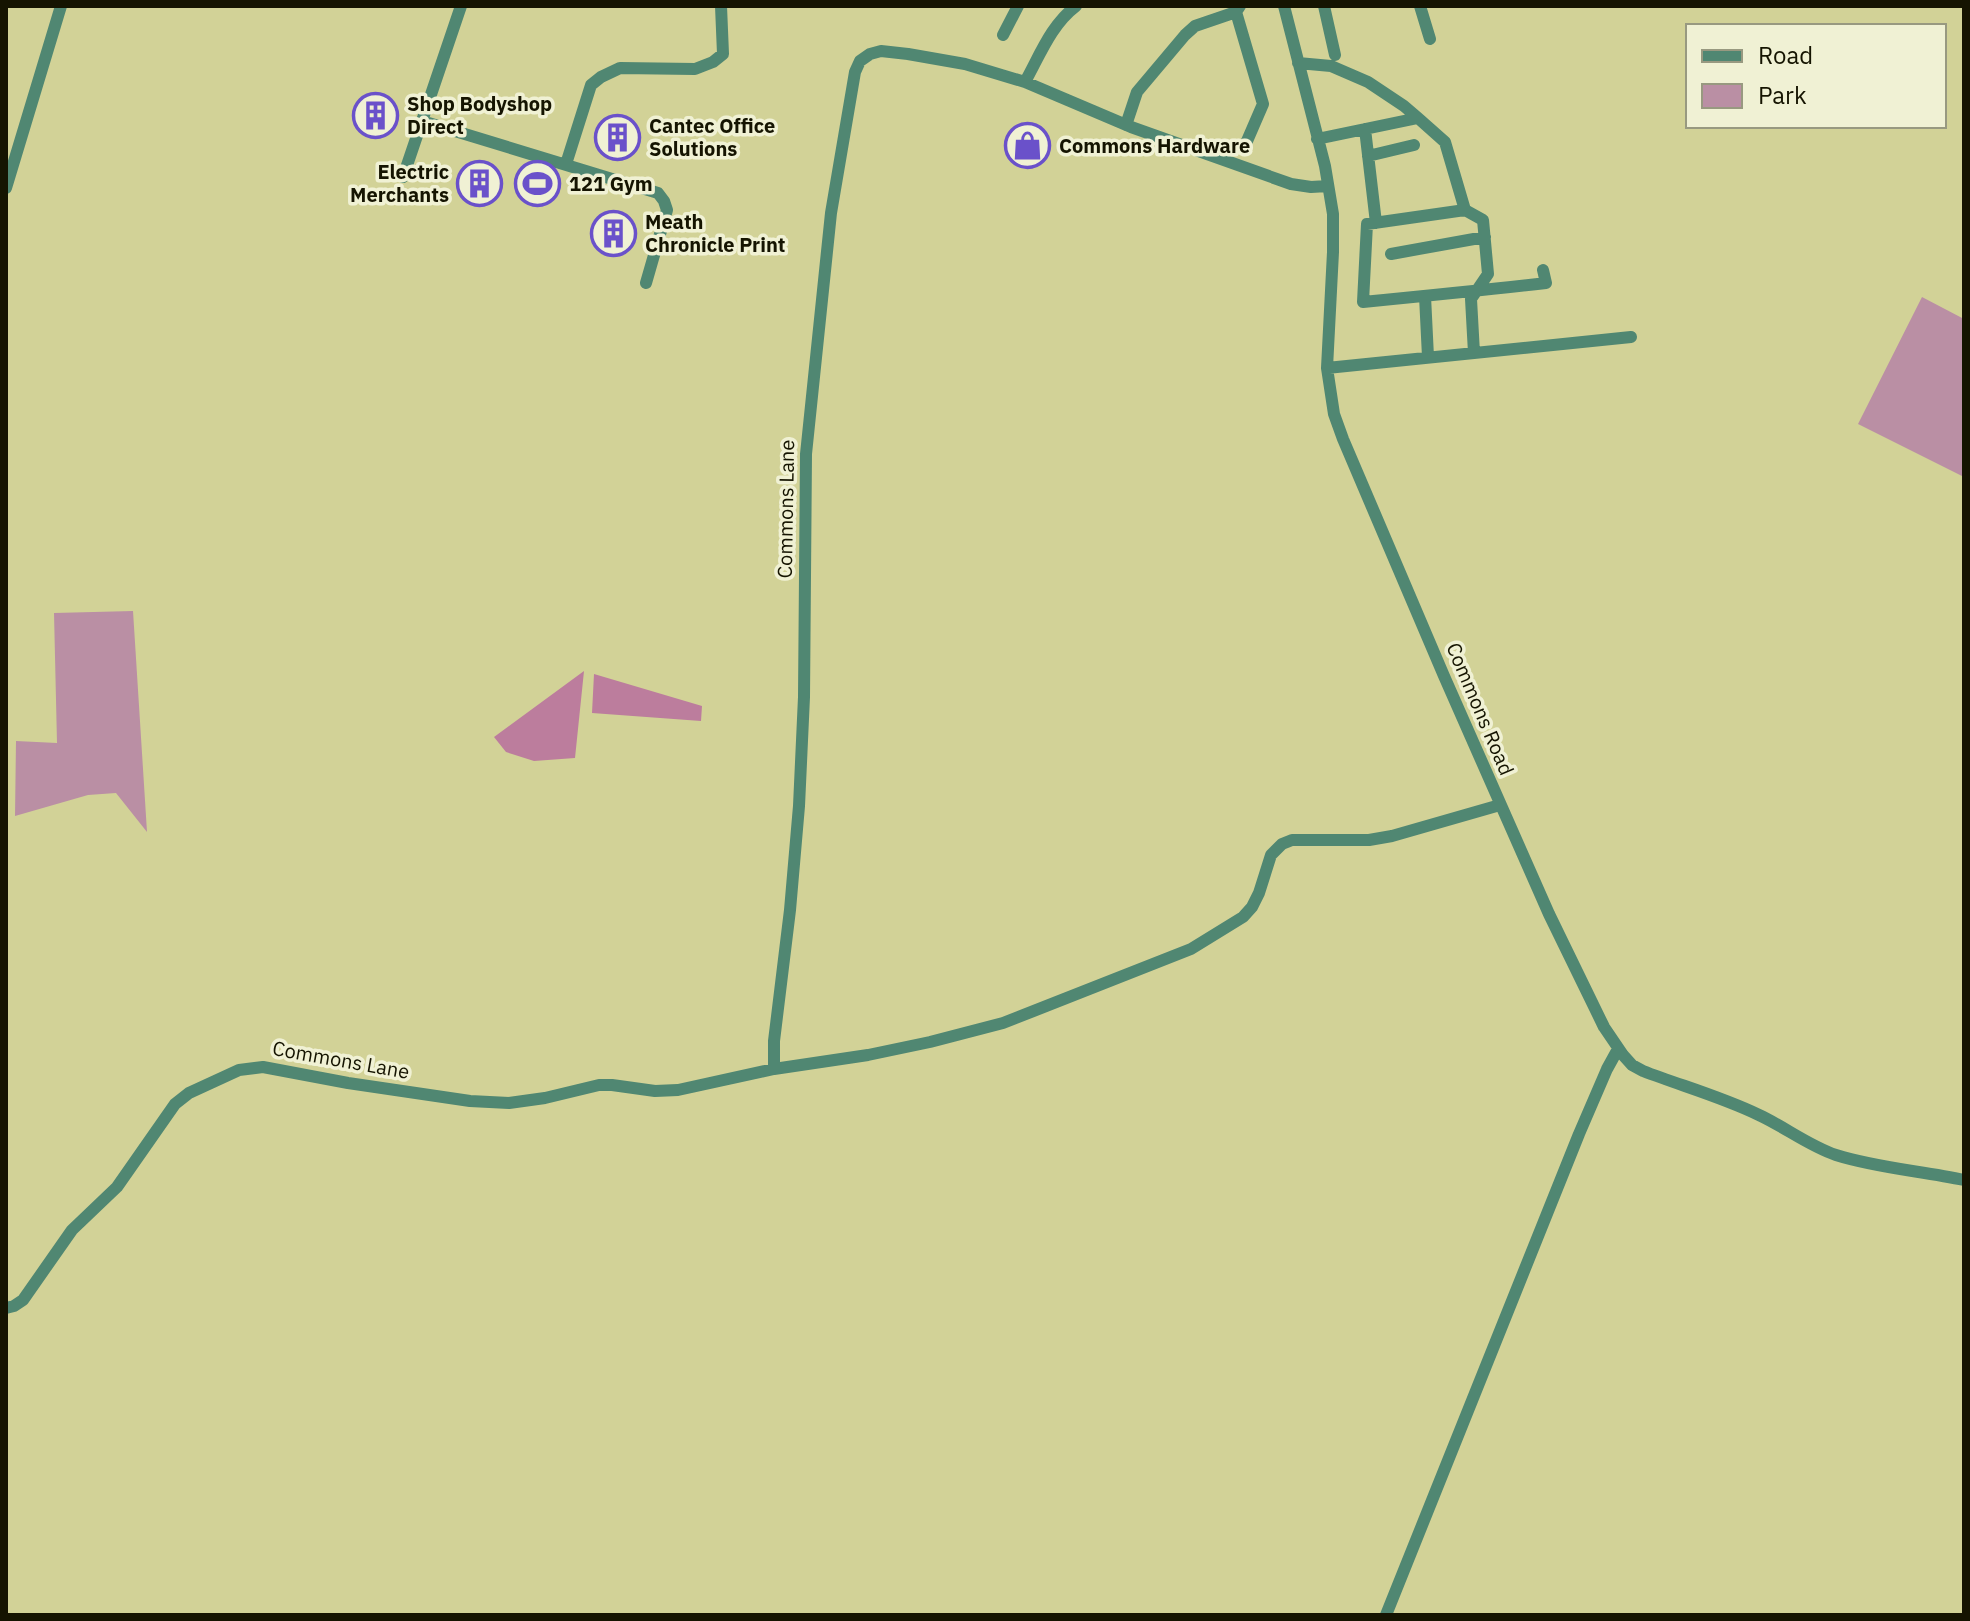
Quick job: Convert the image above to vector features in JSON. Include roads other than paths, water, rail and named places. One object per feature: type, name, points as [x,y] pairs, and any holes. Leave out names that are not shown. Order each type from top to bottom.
[{"type":"street","points":[[6,188],[61,6]]},
{"type":"street","points":[[403,177],[461,6]]},
{"type":"street","points":[[566,164],[591,85],[620,68],[695,69],[713,62],[723,54],[721,6]]},
{"type":"street","points":[[1003,35],[1018,6]]},
{"type":"street","points":[[1025,82],[1060,11],[1076,6]]},
{"type":"street","name":"Commons Road","points":[[1284,6],[1333,214],[1327,368],[1334,414],[1500,805],[1604,1027],[1632,1065],[1760,1115],[1818,1147],[1859,1161],[1964,1180]]},
{"type":"street","points":[[1324,6],[1335,55]]},
{"type":"street","points":[[1420,6],[1430,39]]},
{"type":"street","points":[[1126,125],[1137,92],[1185,35],[1195,26],[1238,9],[1263,104],[1247,141]]},
{"type":"street","name":"Commons Lane","points":[[774,1069],[774,1041],[800,801],[806,454],[831,213],[855,72],[860,61],[881,51],[965,64],[1025,82],[1126,125],[1291,184],[1302,187],[1328,186]]},
{"type":"street","points":[[1298,63],[1331,66],[1368,82],[1418,118],[1445,142],[1465,210]]},
{"type":"street","points":[[1317,139],[1418,118]]},
{"type":"street","points":[[422,121],[658,193],[667,210],[646,283]]},
{"type":"street","points":[[1365,129],[1376,223]]},
{"type":"street","points":[[1368,156],[1414,145]]},
{"type":"street","points":[[1474,353],[1471,299],[1476,291],[1488,274],[1483,220],[1465,210],[1367,224],[1363,302],[1476,291],[1546,283],[1543,270]]},
{"type":"street","points":[[1391,254],[1485,237]]},
{"type":"street","points":[[1425,296],[1428,357]]},
{"type":"street","points":[[1327,368],[1631,337]]},
{"type":"street","name":"Commons Lane","points":[[6,1308],[23,1300],[72,1230],[117,1187],[175,1104],[189,1093],[239,1070],[263,1067],[470,1101],[509,1103],[599,1085],[655,1091],[678,1090],[774,1069],[868,1055],[973,1032],[1191,949],[1243,917],[1259,893],[1271,855],[1282,844],[1292,840],[1369,840],[1500,805]]},
{"type":"street","points":[[1386,1615],[1579,1134],[1618,1049]]},
{"type":"place","name":"Shop Bodyshop Direct","points":[[376,115]]},
{"type":"place","name":"Cantec Office Solutions","points":[[618,137]]},
{"type":"place","name":"Commons Hardware","points":[[1028,146]]},
{"type":"place","name":"Electric Merchants","points":[[480,184]]},
{"type":"place","name":"121 Gym","points":[[538,184]]},
{"type":"place","name":"Meath Chronicle Print","points":[[614,233]]}]
